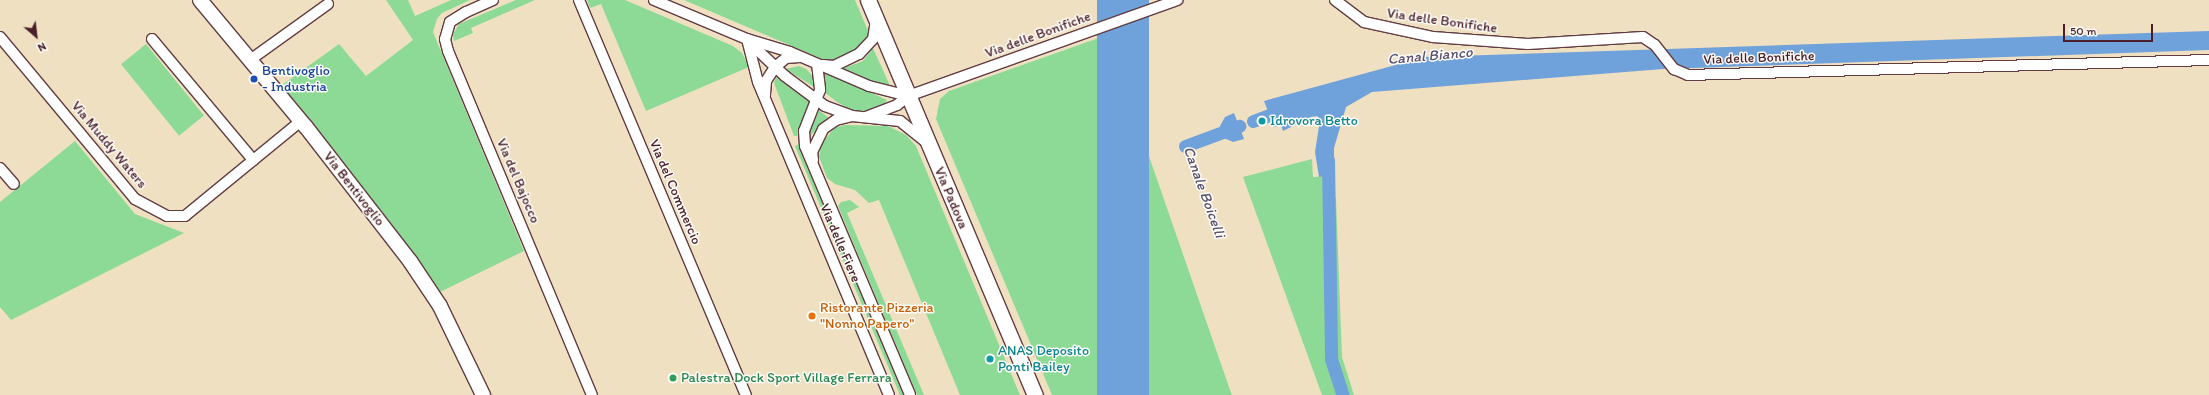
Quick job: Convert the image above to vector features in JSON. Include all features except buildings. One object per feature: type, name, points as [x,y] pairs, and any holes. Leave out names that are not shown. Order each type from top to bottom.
[{"type":"main road","name":"Via Padova","points":[[868,0],[1035,395]]},
{"type":"street","name":"Via Bentivoglio","points":[[200,0],[301,121],[426,284],[455,335],[483,395]]},
{"type":"street","name":"Via del Bajocco","points":[[493,0],[466,12],[450,22],[446,29],[447,44],[592,395]]},
{"type":"street","name":"Via del Commercio","points":[[579,0],[746,395]]},
{"type":"street","points":[[654,0],[747,39],[803,57],[869,86],[908,96]]},
{"type":"street","name":"Via delle Bonifiche","points":[[1335,0],[1364,22],[1433,37],[1528,44],[1634,36],[1649,40],[1680,73],[1699,74],[2209,60]]},
{"type":"street","name":"Via delle Bonifiche","points":[[866,117],[897,105],[908,96],[1175,1]]},
{"type":"street","points":[[250,60],[328,4]]},
{"type":"street","points":[[817,64],[834,66],[859,54],[873,39],[876,20]]},
{"type":"street","name":"Via Muddy Waters","points":[[0,37],[135,199],[148,208],[167,216],[182,217],[301,121]]},
{"type":"street","points":[[152,39],[253,160]]},
{"type":"street","points":[[747,39],[775,66],[815,99],[837,112],[852,116],[900,122],[916,132],[929,145]]},
{"type":"street","name":"Via delle Fiere","points":[[747,39],[758,82],[888,395]]},
{"type":"street","points":[[775,66],[791,56],[803,57]]},
{"type":"street","name":"Via delle Fiere","points":[[817,64],[820,90],[815,99],[804,131],[805,146],[910,395]]},
{"type":"street","name":"Via delle Fiere","points":[[766,101],[766,81],[775,66]]},
{"type":"street","name":"Via delle Fiere","points":[[813,166],[812,152],[823,129],[836,120],[852,116]]},
{"type":"street","points":[[0,168],[14,184]]},
{"type":"green space","points":[[386,0],[408,0],[415,16],[451,0],[470,0],[442,13],[437,19],[433,32],[524,251],[440,292],[282,85],[339,44],[366,76],[413,40]]},
{"type":"green space","points":[[516,0],[535,0],[471,28],[473,33],[454,41],[453,34],[459,24]]},
{"type":"green space","points":[[587,0],[625,0],[733,46],[742,53],[749,67],[646,111],[601,4],[590,8]]},
{"type":"green space","points":[[684,0],[855,0],[869,33],[861,47],[841,60],[822,59]]},
{"type":"green space","points":[[1107,35],[1232,395],[1052,395],[936,119],[940,99],[949,91]]},
{"type":"green space","points":[[146,44],[204,115],[179,136],[121,64]]},
{"type":"green space","points":[[873,48],[891,88],[839,70],[863,61]]},
{"type":"green space","points":[[799,66],[806,69],[813,76],[814,87],[786,69]]},
{"type":"green space","points":[[824,72],[887,100],[882,107],[869,112],[851,110],[824,92]]},
{"type":"green space","points":[[776,77],[810,102],[797,136],[794,136],[774,83]]},
{"type":"green space","points":[[819,110],[830,119],[808,137]]},
{"type":"green space","points":[[844,125],[888,126],[906,135],[916,146],[1020,395],[960,395],[879,200],[869,203],[855,190],[835,184],[827,178],[819,157],[821,145],[834,128]]},
{"type":"green space","points":[[75,141],[135,214],[184,233],[11,320],[0,307],[0,202]]},
{"type":"green space","points":[[799,144],[904,395],[900,395],[795,146]]},
{"type":"green space","points":[[1312,159],[1313,177],[1334,176],[1333,195],[1336,198],[1342,357],[1354,395],[1322,395],[1243,177]]},
{"type":"green space","points":[[850,200],[859,207],[847,213],[924,395],[917,395],[838,206],[841,202]]},
{"type":"water","points":[[1097,0],[1149,0],[1149,395],[1097,395]]},
{"type":"water","points":[[2209,31],[2209,50],[1663,69],[1372,92],[1346,107],[1334,148],[1334,176],[1319,177],[1315,152],[1320,120],[1317,116],[1311,117],[1283,131],[1281,125],[1274,127],[1264,101],[1425,57]]},
{"type":"water","points":[[1234,113],[1244,139],[1233,142],[1224,138],[1220,126],[1225,117]]},
{"type":"waterway","points":[[1253,121],[1286,109]]},
{"type":"waterway","name":"Canale Boicelli","points":[[1185,146],[1239,126]]},
{"type":"waterway","name":"Canal Bianco","points":[[1328,160],[1331,359],[1343,395]]},
{"type":"place","name":"Bentivoglio - Industria","points":[[254,79]]},
{"type":"place","name":"Idrovora Betto","points":[[1262,121]]},
{"type":"place","name":"Ristorante Pizzeria \"Nonno Papero\"","points":[[812,316]]},
{"type":"place","name":"ANAS Deposito Ponti Bailey","points":[[990,359]]},
{"type":"place","name":"Palestra Dock Sport Village Ferrara","points":[[673,378]]}]
